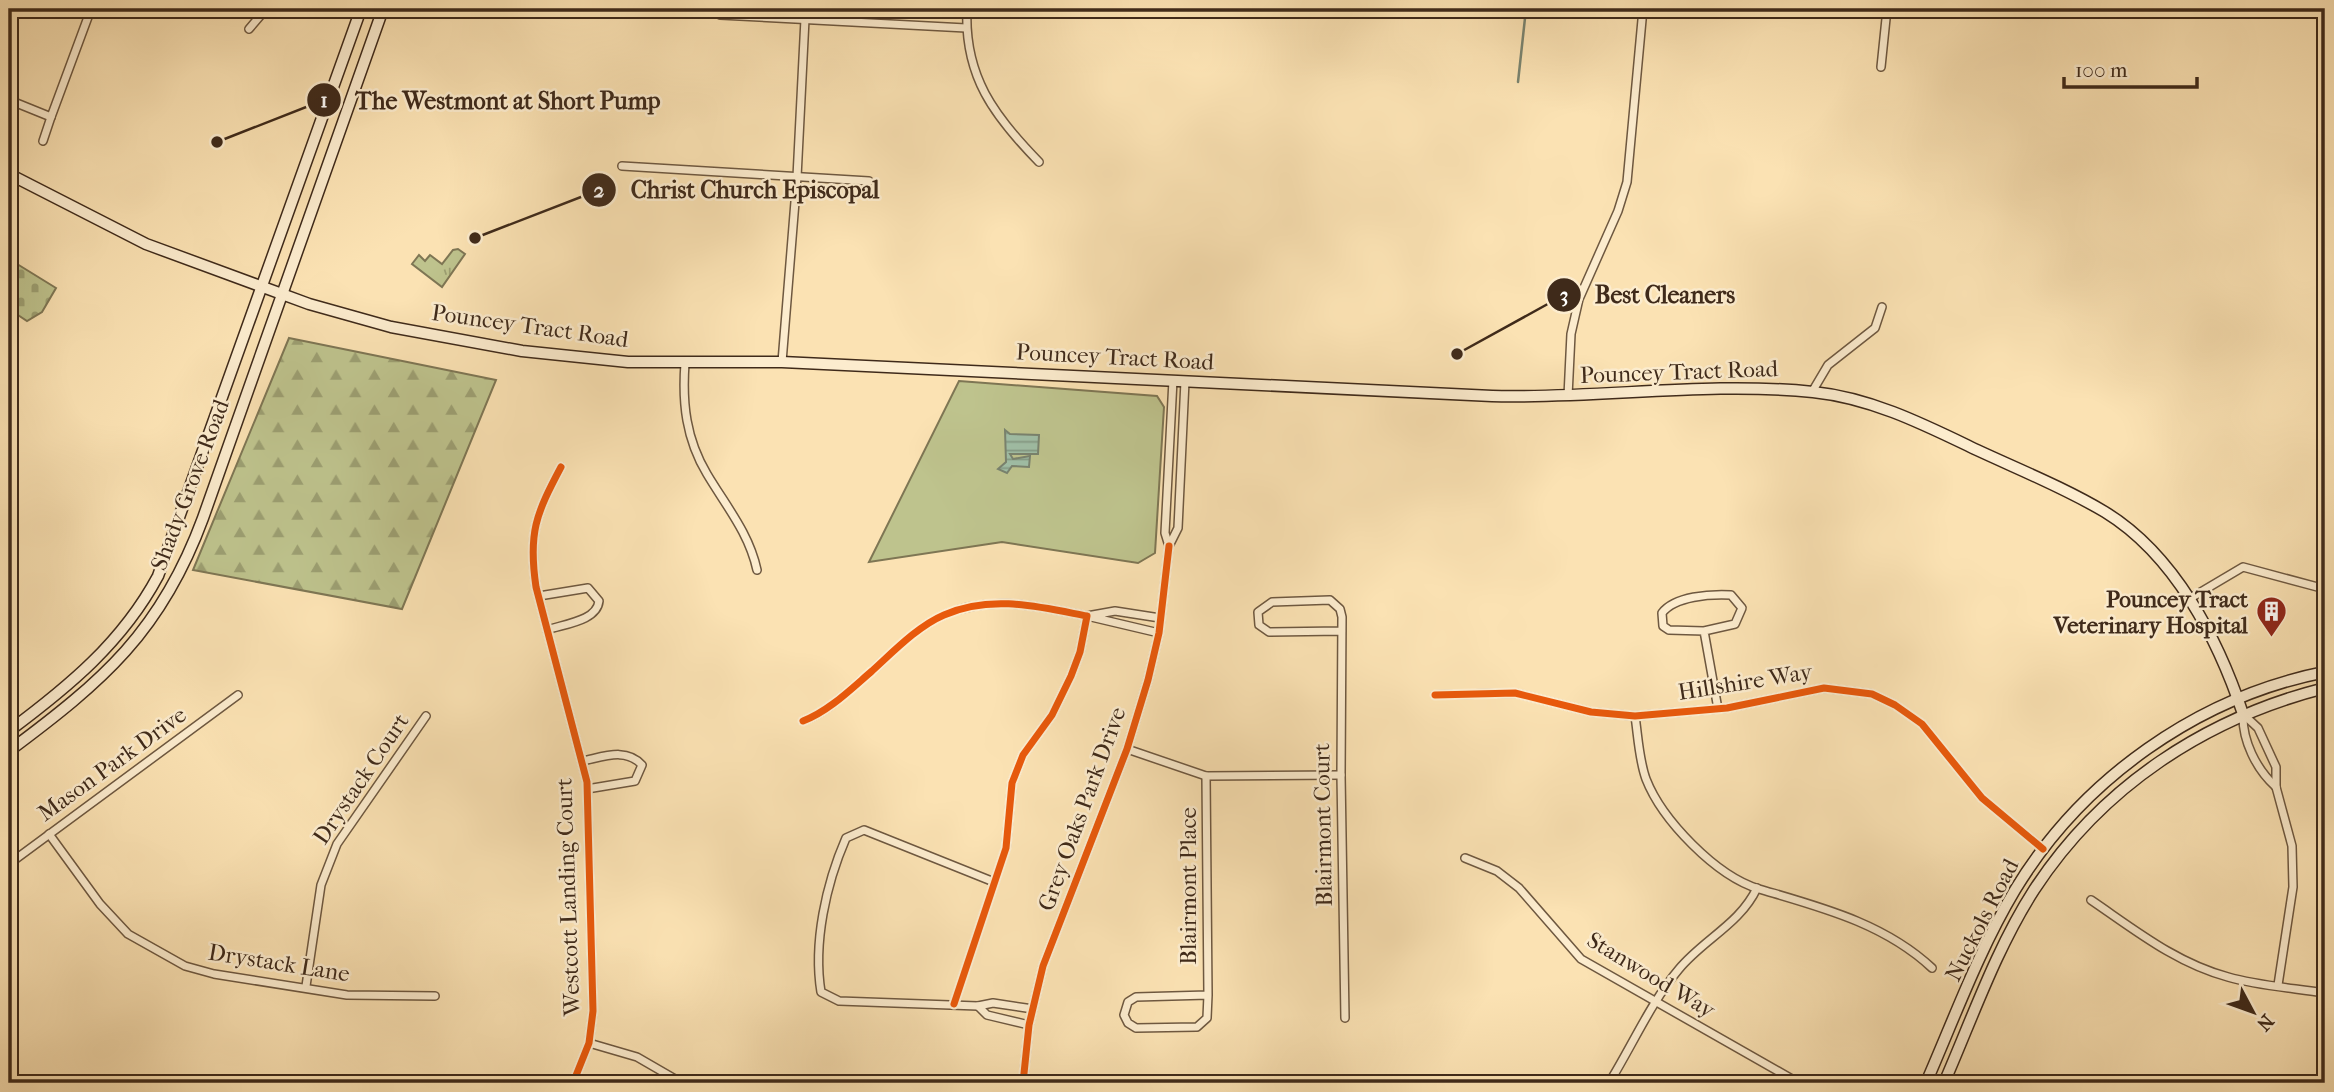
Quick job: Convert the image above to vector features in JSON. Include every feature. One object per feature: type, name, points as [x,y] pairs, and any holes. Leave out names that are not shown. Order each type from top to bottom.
[{"type":"main road","name":"Shady Grove Road","points":[[9,731],[89,667],[122,631],[151,589],[171,545],[361,9]]},
{"type":"main road","name":"Shady Grove Road","points":[[9,751],[113,667],[145,630],[168,596],[196,538],[383,9]]},
{"type":"main road","name":"Pouncey Tract Road","points":[[9,174],[146,244],[282,295],[391,327],[460,341],[560,356],[685,363],[782,362],[1492,396],[1568,396],[1758,388],[1847,398],[1911,419],[2105,512],[2153,553],[2189,599],[2243,713]]},
{"type":"main road","points":[[2238,699],[2325,672]]},
{"type":"main road","points":[[2243,713],[2325,688]]},
{"type":"main road","name":"Nuckols Road","points":[[1926,1083],[2001,916],[2043,849],[2076,811],[2120,769],[2169,734],[2238,699]]},
{"type":"main road","name":"Nuckols Road","points":[[1944,1083],[2010,934],[2034,890],[2064,849],[2104,806],[2140,774],[2179,747],[2243,713]]},
{"type":"street","points":[[43,141],[91,9]]},
{"type":"street","points":[[248,29],[266,9]]},
{"type":"street","points":[[967,9],[966,28],[980,86],[1003,125],[1039,162]]},
{"type":"street","points":[[1568,396],[1570,343],[1579,299],[1614,222],[1627,182],[1643,9]]},
{"type":"street","points":[[1881,67],[1887,9]]},
{"type":"street","points":[[720,15],[966,28]]},
{"type":"street","points":[[782,362],[797,177],[805,19]]},
{"type":"street","points":[[9,100],[51,117]]},
{"type":"street","points":[[622,166],[869,181]]},
{"type":"street","points":[[1812,392],[1828,365],[1875,328],[1882,307]]},
{"type":"street","points":[[685,363],[683,393],[689,435],[705,472],[748,537],[757,570]]},
{"type":"street","name":"Grey Oaks Park Drive","points":[[1169,546],[1165,533],[1173,380]]},
{"type":"street","name":"Grey Oaks Park Drive","points":[[1023,1083],[1029,1025],[1043,966],[1127,749],[1149,680],[1159,633],[1169,546],[1178,528],[1185,381]]},
{"type":"street","name":"Westcott Landing Court","points":[[561,467],[538,511],[531,556],[587,789],[593,1011],[589,1043],[573,1083]]},
{"type":"street","points":[[2189,599],[2243,567],[2325,589]]},
{"type":"street","points":[[539,596],[588,587],[598,601],[598,608],[592,615],[547,629]]},
{"type":"street","points":[[1731,594],[1742,608],[1735,624],[1704,632],[1669,630],[1664,626],[1662,613],[1671,603],[1731,594]]},
{"type":"street","name":"Blairmont Court","points":[[1342,631],[1269,632],[1259,625],[1258,612],[1272,602],[1330,600],[1340,609],[1342,631],[1340,775],[1345,1018]]},
{"type":"street","points":[[803,722],[840,698],[943,615],[983,604],[1021,604],[1087,615],[1159,633]]},
{"type":"street","points":[[1087,615],[1115,611],[1160,618]]},
{"type":"street","points":[[954,1004],[971,961],[1006,848],[1012,783],[1023,755],[1052,715],[1071,676],[1080,652],[1087,615]]},
{"type":"street","points":[[1704,632],[1718,709]]},
{"type":"street","name":"Hillshire Way","points":[[1435,695],[1515,693],[1591,712],[1635,716],[1718,709],[1810,689],[1847,689],[1872,694],[1895,705],[1922,724],[1982,798],[2043,849]]},
{"type":"street","name":"Mason Park Drive","points":[[9,864],[238,695]]},
{"type":"street","points":[[2243,713],[2243,729],[2262,775],[2276,787]]},
{"type":"street","points":[[2243,713],[2258,727],[2276,767],[2276,787],[2289,828],[2294,868],[2278,985]]},
{"type":"street","name":"Drystack Court","points":[[306,986],[326,867],[337,844],[426,716]]},
{"type":"street","points":[[1635,716],[1645,776],[1666,815],[1702,853],[1757,888],[1847,916],[1897,942],[1932,968]]},
{"type":"street","points":[[1127,749],[1206,776],[1340,775]]},
{"type":"street","points":[[582,761],[623,754],[631,755],[642,765],[635,781],[587,789]]},
{"type":"street","name":"Blairmont Place","points":[[1206,776],[1208,995],[1207,1018],[1197,1027],[1136,1028],[1124,1015],[1128,1002],[1136,998],[1208,995]]},
{"type":"street","points":[[994,882],[864,830],[846,838],[834,866],[816,964],[821,992],[839,1001],[978,1006],[993,1003],[1033,1009]]},
{"type":"street","name":"Drystack Lane","points":[[49,834],[100,904],[128,933],[185,966],[214,974],[306,986],[347,995],[435,996]]},
{"type":"street","name":"Stanwood Way","points":[[1465,858],[1497,872],[1519,888],[1581,958],[1799,1083]]},
{"type":"street","points":[[1609,1083],[1680,968],[1741,914],[1757,888]]},
{"type":"street","points":[[2091,900],[2186,961],[2227,977],[2325,993]]},
{"type":"street","points":[[978,1006],[987,1015],[1029,1025]]},
{"type":"street","points":[[589,1043],[637,1058],[682,1083]]},
{"type":"green space","points":[[458,249],[465,254],[442,287],[412,264],[419,255],[425,261],[430,255],[442,264],[453,250]]},
{"type":"green space","points":[[9,259],[56,288],[42,312],[27,321],[9,309]]},
{"type":"green space","points":[[289,338],[496,380],[402,609],[193,570]]},
{"type":"green space","points":[[959,381],[1157,396],[1164,407],[1155,553],[1138,563],[1002,542],[869,562]]},
{"type":"shaded area","points":[[1005,430],[1010,434],[1039,435],[1038,454],[1010,454],[1013,459],[1030,456],[1029,467],[1012,466],[1007,473],[998,469],[1006,462]]},
{"type":"waterway","points":[[1518,82],[1526,9]]},
{"type":"cycle path","points":[[561,467],[540,511],[533,552],[536,587],[587,782],[593,1011],[589,1043],[573,1083]]},
{"type":"cycle path","points":[[1023,1083],[1029,1025],[1043,966],[1127,749],[1148,680],[1159,633],[1169,546]]},
{"type":"cycle path","points":[[803,721],[831,706],[915,633],[944,615],[980,605],[1016,604],[1087,616],[1080,652],[1071,676],[1052,715],[1023,755],[1012,783],[1006,848],[954,1004]]},
{"type":"cycle path","points":[[1435,695],[1515,693],[1591,712],[1635,716],[1727,708],[1824,688],[1872,694],[1895,705],[1922,724],[1982,798],[2043,849]]},
{"type":"place","name":"The Westmont at Short Pump","points":[[217,142]]},
{"type":"place","name":"Christ Church Episcopal","points":[[475,238]]},
{"type":"place","name":"Best Cleaners","points":[[1457,354]]},
{"type":"place","name":"Pouncey Tract Veterinary Hospital","points":[[2271,639]]}]
